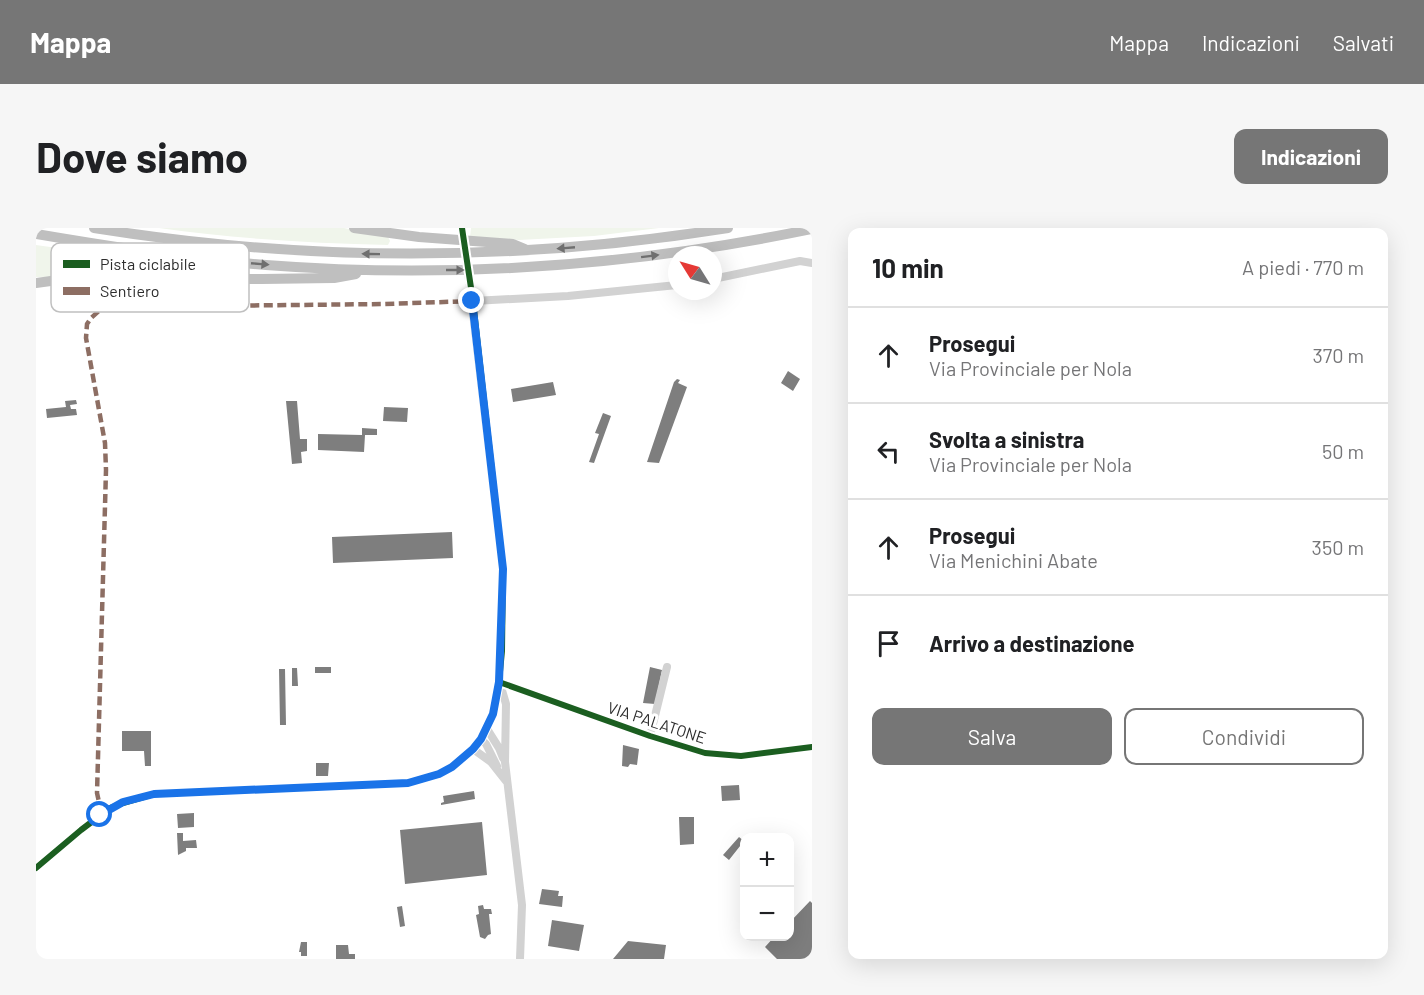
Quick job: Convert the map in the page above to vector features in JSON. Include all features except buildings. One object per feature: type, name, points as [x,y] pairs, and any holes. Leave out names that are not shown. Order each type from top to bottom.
[{"type":"highway","points":[[94,228],[207,243]]},
{"type":"highway","points":[[354,228],[419,237],[513,244],[531,251]]},
{"type":"highway","points":[[249,247],[407,254],[531,251],[615,244],[728,228]]},
{"type":"highway","points":[[249,262],[375,270],[462,270],[614,260],[760,239],[812,229]]},
{"type":"highway","points":[[36,234],[90,243]]},
{"type":"highway","points":[[249,279],[334,278],[375,270]]},
{"type":"highway","points":[[36,283],[51,281]]},
{"type":"street","points":[[722,277],[800,261],[812,263]]},
{"type":"street","points":[[472,301],[568,296],[668,286]]},
{"type":"street","points":[[36,868],[100,815],[123,802],[154,794],[408,783],[439,774],[452,767],[481,739],[487,729],[497,699],[503,569],[470,287]]},
{"type":"street","points":[[650,736],[667,667]]},
{"type":"street","points":[[499,682],[506,704],[505,762],[522,905],[520,959]]},
{"type":"street","name":"VIA PALATONE","points":[[499,682],[650,736],[705,753],[741,756],[812,747]]},
{"type":"street","points":[[487,729],[505,762]]},
{"type":"street","points":[[481,739],[494,758],[499,772]]},
{"type":"street","points":[[473,749],[491,762],[508,783]]},
{"type":"shaded area","points":[[159,228],[344,228],[388,237],[390,241],[388,245],[302,242]]},
{"type":"shaded area","points":[[471,228],[659,228],[594,236],[519,240],[470,237]]},
{"type":"shaded area","points":[[36,245],[51,247],[51,277],[36,277]]},
{"type":"tunnel","points":[[463,236],[470,287]]},
{"type":"marked path","points":[[249,305],[473,301]]},
{"type":"marked path","points":[[98,312],[87,324],[86,338],[105,443],[97,793],[104,812]]},
{"type":"cycle path","points":[[36,868],[110,808],[154,794],[408,783],[439,774],[452,767],[481,739],[493,714],[499,682],[502,651],[503,569],[473,301],[462,228]]},
{"type":"cycle path","points":[[499,682],[650,736],[705,753],[741,756],[812,747]]},
{"type":"route","points":[[100,815],[123,802],[154,794],[408,783],[426,779],[452,767],[481,739],[487,729],[497,699],[502,651],[503,569],[472,301]]}]
